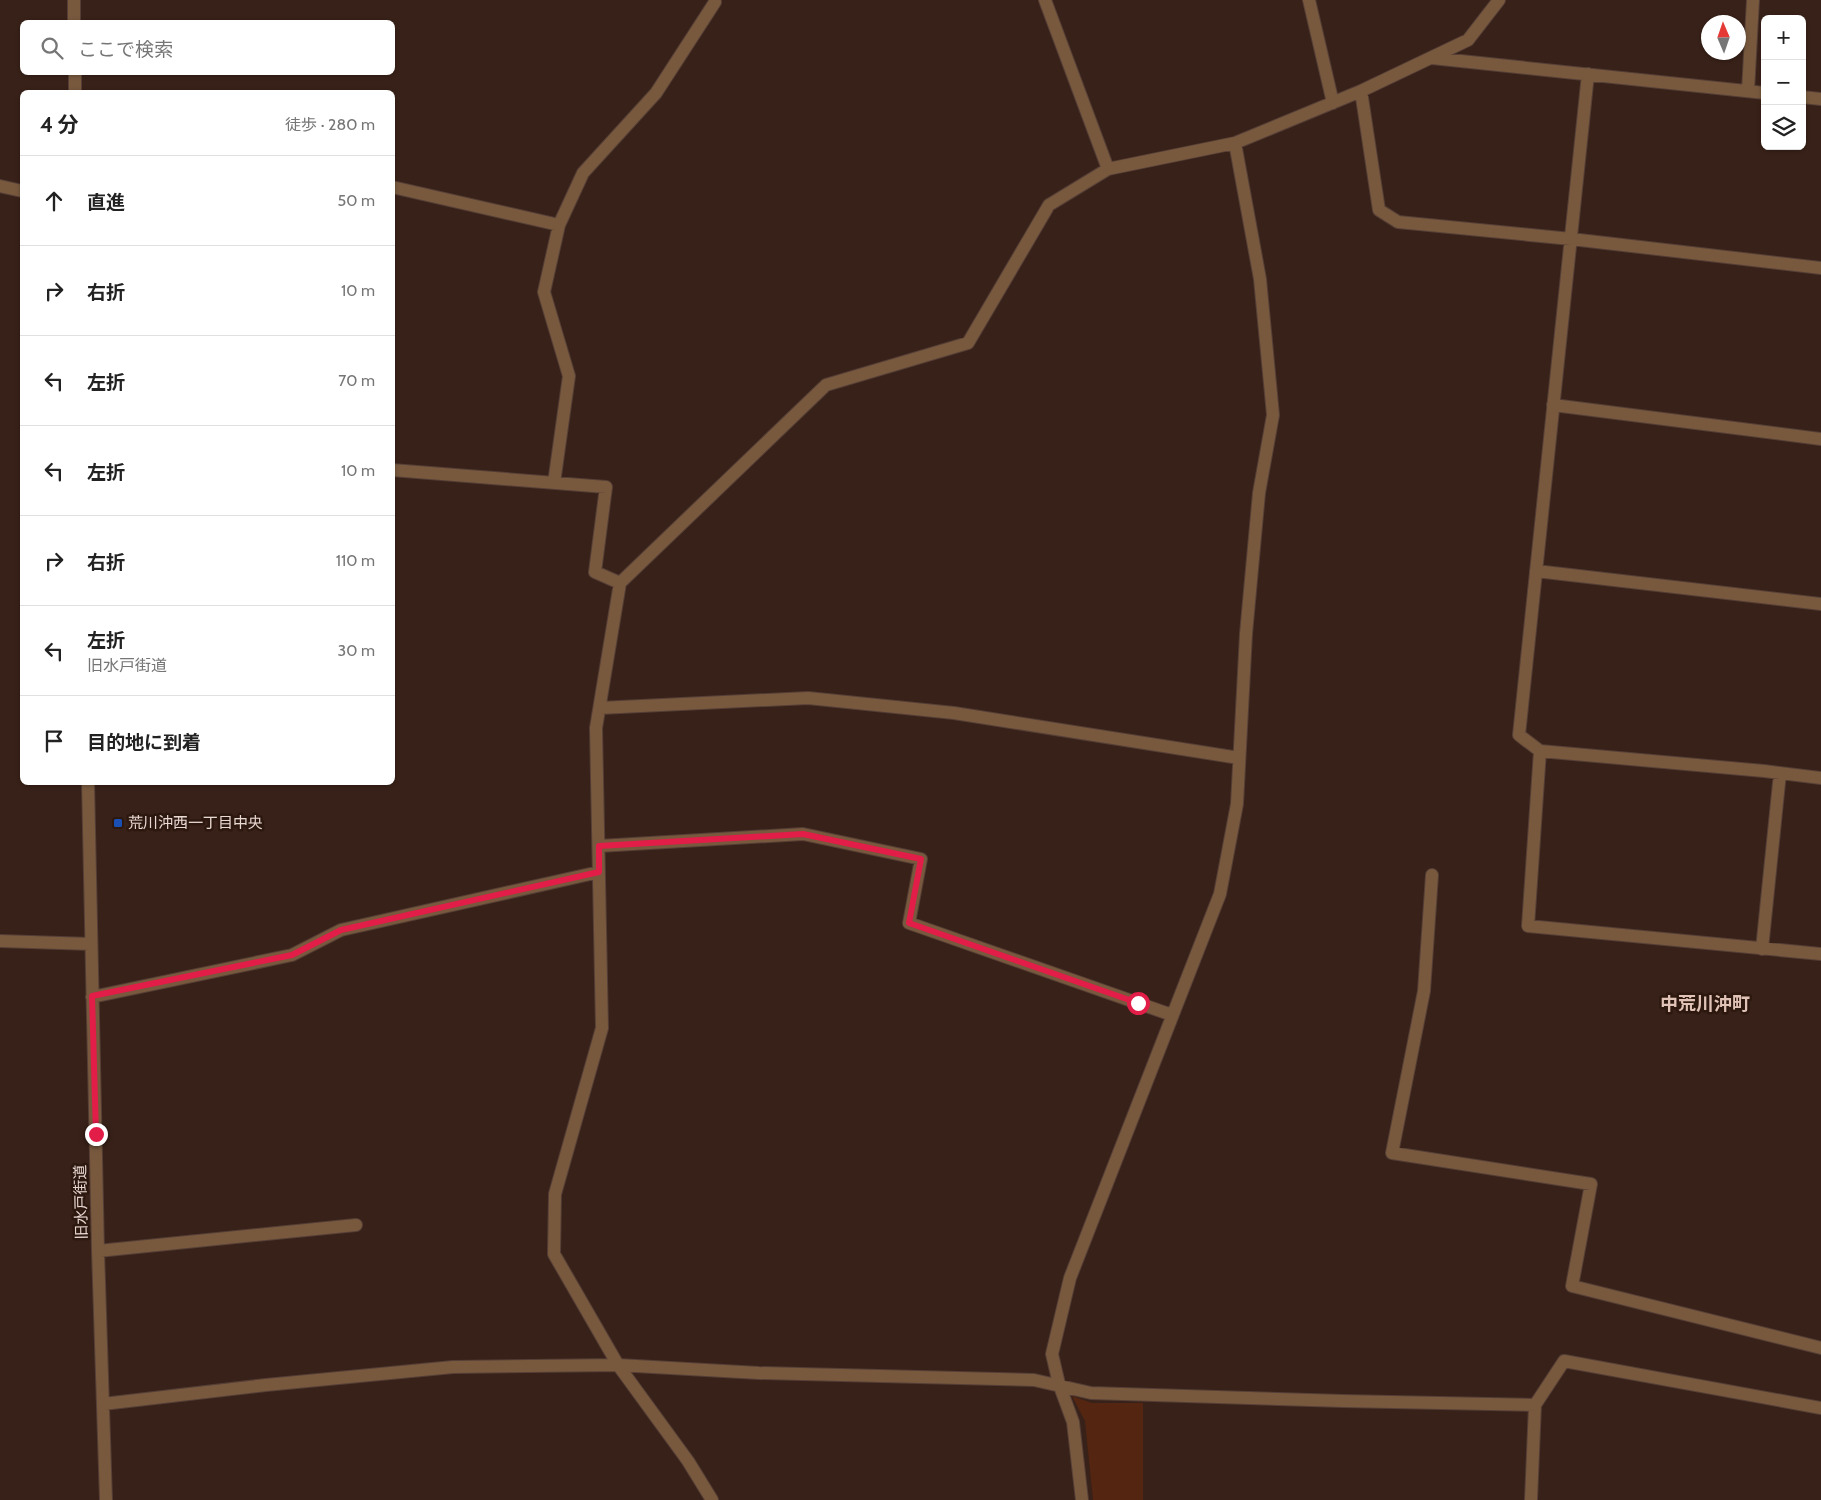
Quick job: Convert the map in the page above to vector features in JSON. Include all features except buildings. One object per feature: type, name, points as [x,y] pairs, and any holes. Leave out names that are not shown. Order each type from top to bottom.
[{"type":"street","points":[[74,0],[74,20]]},
{"type":"street","points":[[1045,0],[1108,169]]},
{"type":"street","points":[[1309,0],[1333,103]]},
{"type":"street","points":[[712,1500],[688,1461],[618,1366],[554,1254],[555,1194],[602,1028],[596,728],[620,583],[826,384],[968,343],[1050,205],[1108,169],[1235,143],[1361,91],[1468,40],[1499,0]]},
{"type":"street","points":[[1748,91],[1753,0]]},
{"type":"street","points":[[554,483],[569,376],[544,292],[559,225],[583,173],[656,93],[715,2]]},
{"type":"street","points":[[1432,58],[1761,93]]},
{"type":"street","points":[[1588,74],[1519,735],[1540,751],[1821,778]]},
{"type":"street","points":[[75,75],[75,90]]},
{"type":"street","points":[[1361,91],[1379,210],[1398,222],[1570,239],[1821,268]]},
{"type":"street","points":[[1806,97],[1821,99]]},
{"type":"street","points":[[1082,1500],[1073,1422],[1059,1384],[1052,1354],[1070,1278],[1220,894],[1237,804],[1246,634],[1259,493],[1273,415],[1260,279],[1235,143]]},
{"type":"street","points":[[0,186],[20,191]]},
{"type":"street","points":[[395,188],[559,225]]},
{"type":"street","points":[[1553,405],[1821,439]]},
{"type":"street","points":[[395,470],[606,487],[595,572],[620,583]]},
{"type":"street","points":[[1536,571],[1821,604]]},
{"type":"street","points":[[600,708],[808,698],[954,713],[1239,758]]},
{"type":"street","points":[[1540,751],[1528,926],[1821,954]]},
{"type":"street","points":[[1762,948],[1780,773]]},
{"type":"street","name":"旧水戸街道","points":[[88,785],[98,1251],[106,1500]]},
{"type":"street","points":[[599,846],[803,834],[921,859],[909,923],[1172,1015]]},
{"type":"street","points":[[92,996],[292,955],[341,930],[599,872]]},
{"type":"street","points":[[1432,875],[1424,991],[1392,1154],[1591,1184],[1572,1286],[1821,1348]]},
{"type":"street","points":[[0,941],[92,944]]},
{"type":"street","points":[[98,1251],[356,1226]]},
{"type":"street","points":[[1531,1500],[1535,1404],[1564,1361],[1821,1408]]},
{"type":"street","points":[[103,1404],[266,1385],[452,1368],[618,1366],[759,1373],[1034,1380],[1059,1384],[1091,1393],[1343,1402],[1535,1404]]},
{"type":"shaded area","points":[[1072,1396],[1092,1403],[1143,1403],[1143,1500],[1093,1500],[1085,1421]]},
{"type":"place","name":"荒川沖西一丁目中央","points":[[118,823]]},
{"type":"district","name":"中荒川沖町","points":[[1705,1004]]},
{"type":"route","points":[[96,1134],[92,996],[292,955],[341,930],[599,872],[599,846],[803,834],[921,859],[909,923],[1138,1003]]}]
